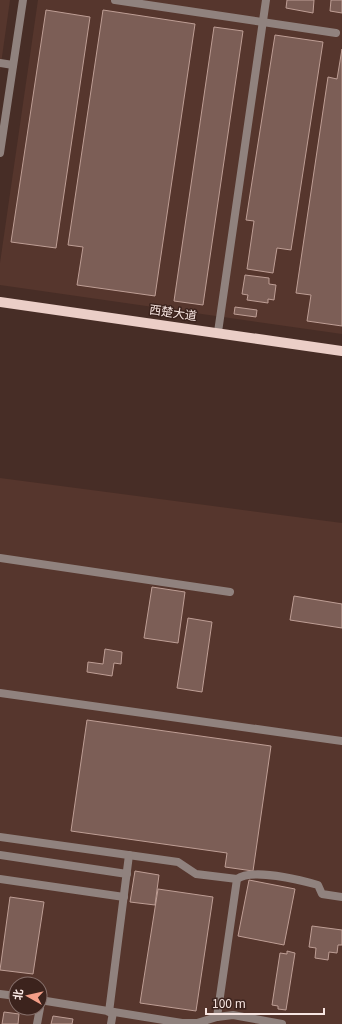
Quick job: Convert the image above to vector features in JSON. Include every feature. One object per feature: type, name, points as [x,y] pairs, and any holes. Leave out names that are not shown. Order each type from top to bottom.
[{"type":"main road","name":"西楚大道","points":[[0,302],[218,332],[342,351]]},
{"type":"street","points":[[0,153],[23,0]]},
{"type":"street","points":[[115,0],[336,33]]},
{"type":"street","points":[[218,332],[266,0]]},
{"type":"street","points":[[0,63],[13,65]]},
{"type":"street","points":[[0,558],[230,592]]},
{"type":"street","points":[[0,693],[342,741]]},
{"type":"street","points":[[0,837],[178,862],[196,874],[237,879],[243,875],[260,875],[307,882],[318,885],[322,894],[342,897]]},
{"type":"street","points":[[0,855],[127,874]]},
{"type":"street","points":[[111,1024],[111,1012],[129,855]]},
{"type":"street","points":[[0,879],[124,897]]},
{"type":"street","points":[[217,1017],[237,879]]},
{"type":"street","points":[[48,1001],[171,1023],[198,1023],[217,1017],[232,1015],[282,1024]]},
{"type":"shaded area","points":[[0,0],[10,0],[0,71]]},
{"type":"shaded area","points":[[38,0],[342,0],[342,334],[0,285],[0,263]]},
{"type":"shaded area","points":[[0,478],[342,523],[342,1024],[0,1024]]},
{"type":"building","points":[[287,0],[314,0],[313,13],[286,8]]},
{"type":"building","points":[[331,0],[342,0],[342,13],[330,11]]},
{"type":"building","points":[[46,10],[90,17],[56,248],[11,242]]},
{"type":"building","points":[[103,10],[195,24],[155,296],[77,285],[83,247],[68,245]]},
{"type":"building","points":[[214,27],[243,31],[203,305],[174,301]]},
{"type":"building","points":[[275,35],[323,42],[291,250],[277,248],[273,273],[247,269],[254,221],[246,220]]},
{"type":"building","points":[[342,49],[342,326],[307,321],[311,295],[296,293],[328,77],[337,79]]},
{"type":"building","points":[[245,275],[269,278],[269,284],[276,285],[274,300],[268,299],[268,303],[247,300],[248,295],[242,294]]},
{"type":"building","points":[[235,307],[257,310],[256,317],[234,314]]},
{"type":"building","points":[[152,587],[185,592],[178,643],[144,638]]},
{"type":"building","points":[[294,596],[342,604],[342,628],[290,620]]},
{"type":"building","points":[[188,618],[212,622],[202,692],[177,688]]},
{"type":"building","points":[[105,649],[122,652],[121,664],[114,663],[112,676],[87,672],[88,662],[103,664]]},
{"type":"building","points":[[87,720],[271,746],[253,871],[225,867],[227,853],[71,831]]},
{"type":"building","points":[[135,871],[159,875],[155,905],[130,902]]},
{"type":"building","points":[[249,880],[295,889],[284,945],[238,936]]},
{"type":"building","points":[[158,889],[213,897],[196,1011],[140,1003]]},
{"type":"building","points":[[10,897],[44,902],[33,974],[0,970]]},
{"type":"building","points":[[312,926],[342,930],[342,945],[338,945],[337,953],[329,952],[328,960],[315,958],[316,948],[309,947]]},
{"type":"building","points":[[287,951],[295,953],[286,1010],[278,1009],[278,1006],[272,1005],[280,953],[287,954]]},
{"type":"building","points":[[4,1012],[8,1013],[8,1016],[19,1016],[18,1024],[2,1024]]},
{"type":"building","points":[[53,1016],[73,1019],[72,1024],[51,1024]]}]
